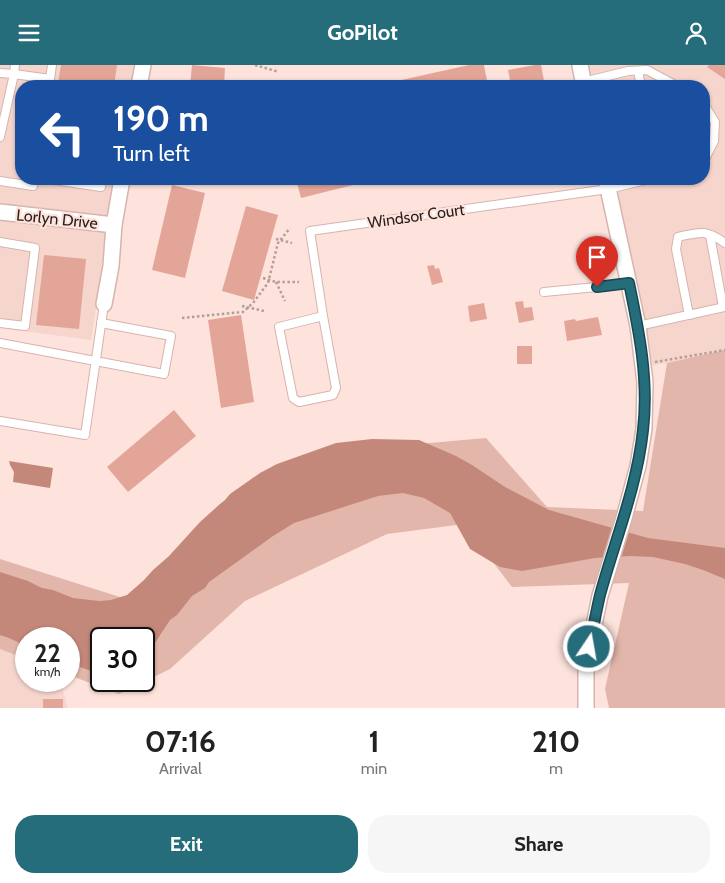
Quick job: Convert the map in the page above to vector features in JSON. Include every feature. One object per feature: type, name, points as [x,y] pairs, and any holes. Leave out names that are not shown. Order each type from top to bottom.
[{"type":"street","points":[[140,80],[143,65]]},
{"type":"street","points":[[580,65],[583,80]]},
{"type":"street","name":"Lorlyn Drive","points":[[104,304],[112,266],[114,225],[121,185]]},
{"type":"street","points":[[586,708],[586,664],[600,596],[638,466],[644,429],[645,381],[638,325],[607,185]]},
{"type":"street","name":"Lorlyn Drive","points":[[0,213],[114,225]]},
{"type":"lane","points":[[0,137],[15,65]]},
{"type":"lane","points":[[49,80],[52,65]]},
{"type":"lane","points":[[598,80],[628,71],[647,71],[665,80]]},
{"type":"lane","points":[[638,71],[640,80]]},
{"type":"lane","points":[[0,73],[40,80]]},
{"type":"lane","points":[[710,114],[715,122],[714,141],[710,149]]},
{"type":"lane","points":[[0,181],[15,183]]},
{"type":"lane","points":[[88,185],[101,187]]},
{"type":"lane","name":"Windsor Court","points":[[323,316],[279,327],[293,398],[299,402],[333,395],[336,388],[310,231],[601,185]]},
{"type":"lane","points":[[689,315],[676,249],[678,237],[701,231],[725,243]]},
{"type":"lane","points":[[638,325],[724,307],[710,235]]},
{"type":"lane","points":[[0,242],[35,248],[25,326],[0,323]]},
{"type":"lane","points":[[544,291],[629,283]]},
{"type":"lane","points":[[0,421],[85,435],[104,304]]},
{"type":"lane","points":[[0,343],[164,374],[171,336],[101,323]]},
{"type":"path","points":[[255,65],[279,72]]},
{"type":"path","points":[[182,318],[242,312],[253,303],[268,283],[278,243],[290,228]]},
{"type":"path","points":[[276,239],[292,243]]},
{"type":"path","points":[[263,278],[276,283],[299,282]]},
{"type":"path","points":[[276,283],[285,301]]},
{"type":"path","points":[[242,306],[264,311]]},
{"type":"path","points":[[643,363],[725,350]]},
{"type":"shaded area","points":[[0,65],[134,65],[132,80],[15,80],[15,185],[115,185],[91,340],[0,328]]},
{"type":"shaded area","points":[[588,65],[725,65],[725,350],[649,366],[614,185],[710,185],[710,80],[591,80]]},
{"type":"shaded area","points":[[725,350],[725,708],[609,708],[605,689],[629,583],[512,587],[464,524],[387,534],[245,601],[170,669],[155,676],[155,627],[90,627],[90,683],[80,679],[80,627],[15,627],[15,655],[0,649],[0,559],[123,598],[385,447],[486,438],[547,507],[643,511],[667,363]]},
{"type":"shaded area","points":[[372,439],[419,440],[456,456],[505,487],[549,510],[648,538],[725,548],[725,579],[685,564],[653,557],[595,558],[522,571],[500,567],[470,549],[450,513],[424,498],[403,493],[378,496],[294,523],[273,536],[192,596],[177,615],[170,620],[155,643],[155,627],[90,627],[90,671],[80,667],[80,627],[15,627],[15,641],[0,635],[0,572],[73,598],[99,601],[111,600],[127,595],[169,556],[200,522],[230,494],[260,473],[277,464],[336,443]]},
{"type":"shaded area","points":[[9,461],[53,468],[50,488],[13,482],[14,472]]},
{"type":"shaded area","points":[[0,649],[15,655],[15,692],[63,692],[68,708],[0,708]]},
{"type":"building","points":[[61,65],[117,65],[115,80],[58,80]]},
{"type":"building","points":[[192,65],[225,68],[224,80],[191,80]]},
{"type":"building","points":[[469,65],[484,65],[487,80],[402,80]]},
{"type":"building","points":[[541,65],[544,80],[510,80],[508,70]]},
{"type":"building","points":[[709,65],[725,65],[725,79],[707,67]]},
{"type":"building","points":[[172,185],[205,193],[185,278],[152,270]]},
{"type":"building","points":[[298,185],[353,185],[301,198]]},
{"type":"building","points":[[246,206],[278,215],[254,300],[222,291]]},
{"type":"building","points":[[44,255],[86,259],[79,329],[36,325]]},
{"type":"building","points":[[434,265],[435,269],[439,268],[443,282],[432,285],[427,266]]},
{"type":"building","points":[[523,301],[524,308],[532,307],[534,320],[519,323],[515,302]]},
{"type":"building","points":[[484,303],[487,319],[470,322],[468,306]]},
{"type":"building","points":[[241,315],[254,402],[221,408],[208,320]]},
{"type":"building","points":[[598,317],[602,335],[567,341],[564,321]]},
{"type":"building","points":[[517,346],[532,346],[532,364],[517,364]]},
{"type":"building","points":[[174,410],[196,436],[128,492],[107,467]]},
{"type":"building","points":[[43,699],[63,699],[63,708],[43,708]]},
{"type":"route","points":[[589,647],[600,596],[638,466],[644,429],[645,381],[638,325],[629,283],[597,287]]}]
